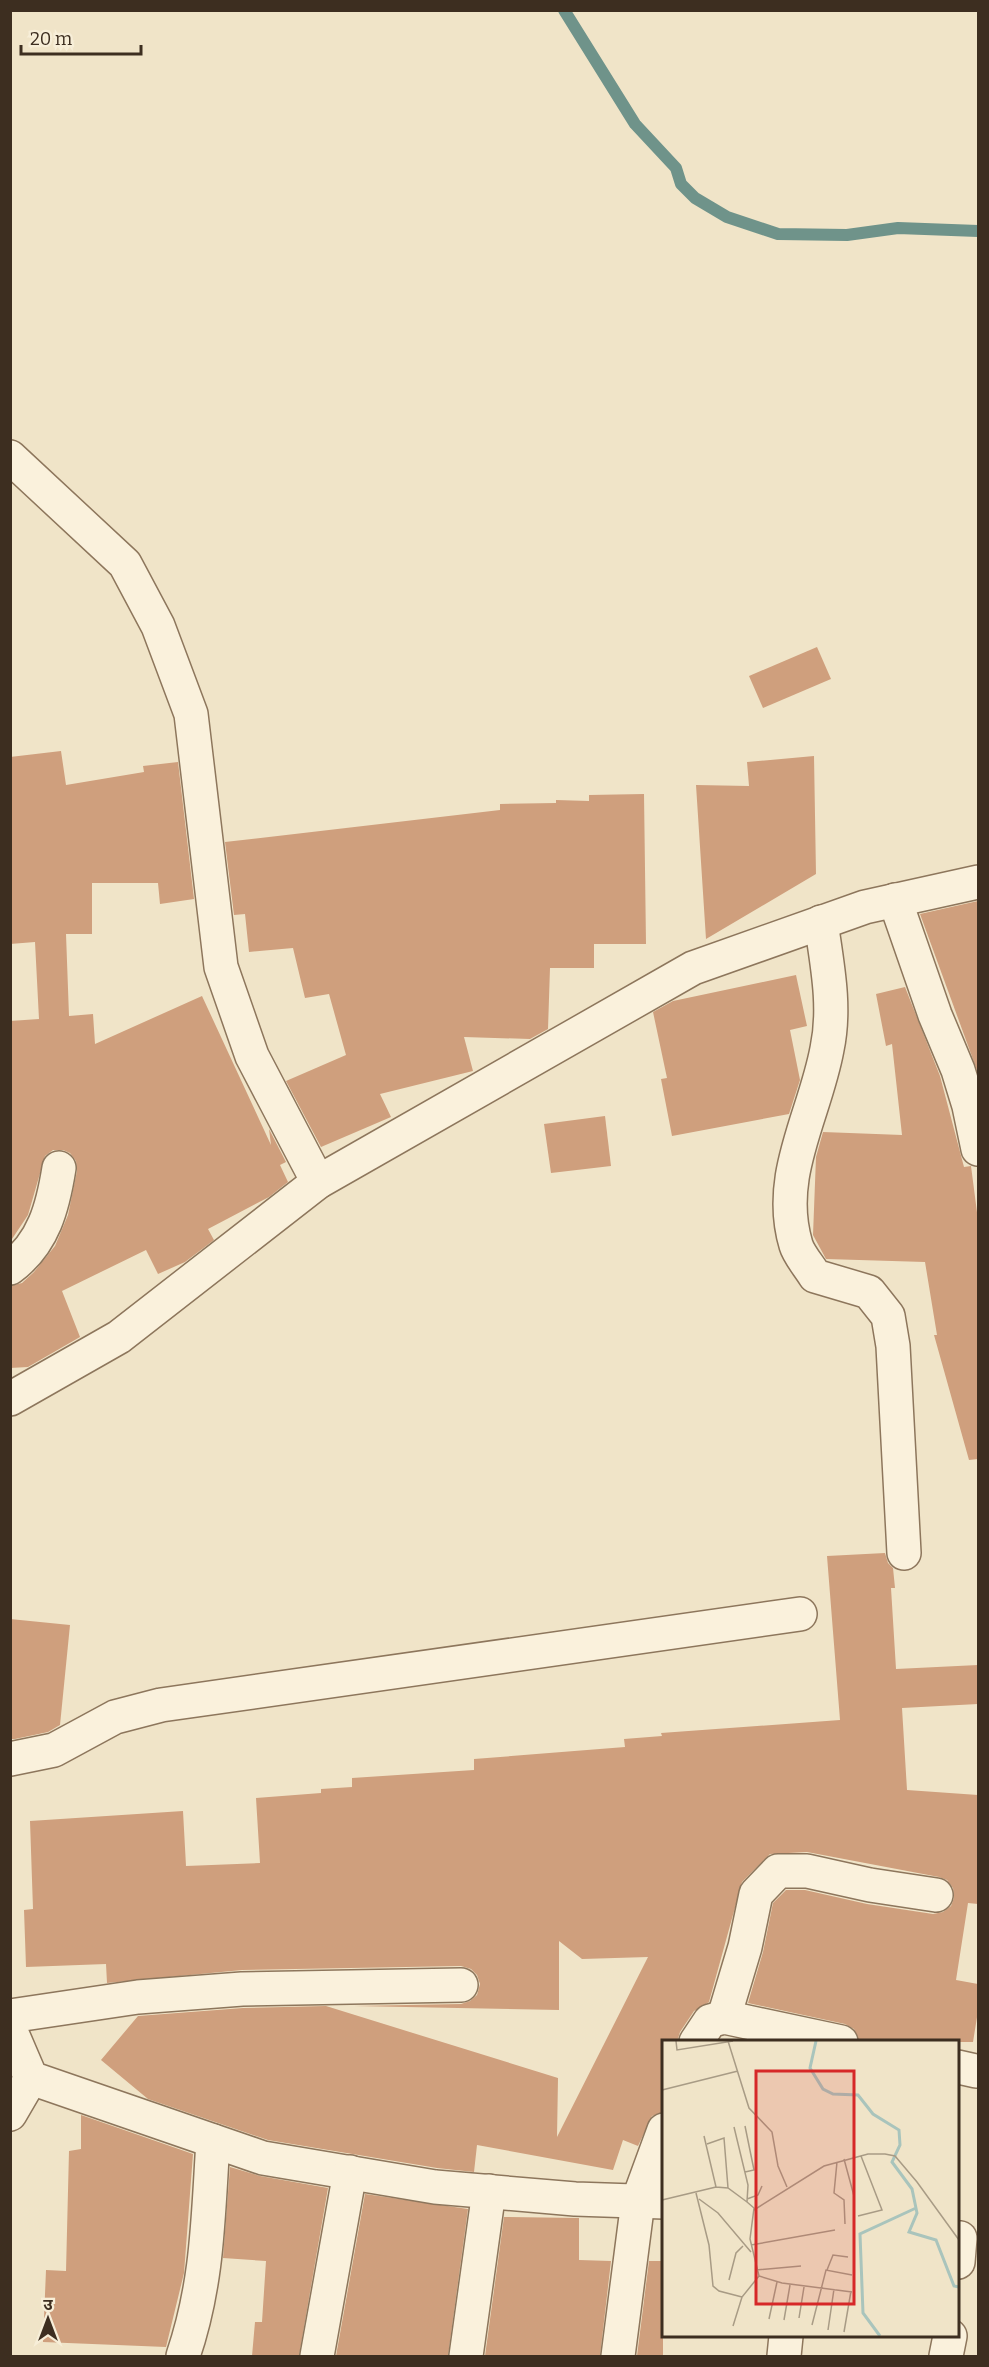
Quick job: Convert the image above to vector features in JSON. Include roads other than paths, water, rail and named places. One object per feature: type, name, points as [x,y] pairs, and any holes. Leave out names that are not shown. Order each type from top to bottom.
[{"type":"street","points":[[10,457],[125,564],[158,626],[191,714],[221,967],[252,1056],[318,1182]]},
{"type":"street","points":[[10,1399],[119,1337],[318,1182],[693,968],[865,907],[978,882]]},
{"type":"street","points":[[895,900],[935,1015],[958,1070],[969,1106],[978,1149]]},
{"type":"street","points":[[821,922],[831,993],[828,1048],[792,1164],[790,1198],[796,1246],[815,1276],[869,1293],[888,1317],[893,1346],[904,1553]]},
{"type":"street","points":[[10,1268],[39,1236],[52,1208],[59,1168]]},
{"type":"street","points":[[10,1759],[54,1750],[115,1717],[161,1705],[801,1614]]},
{"type":"street","points":[[724,2017],[745,1947],[756,1894],[778,1871],[807,1871],[870,1885],[936,1895]]},
{"type":"street","points":[[10,2016],[138,1997],[231,1990],[461,1985]]},
{"type":"street","points":[[697,2040],[710,2021],[724,2017],[832,2040]]},
{"type":"street","points":[[10,2029],[31,2078],[263,2158],[435,2187],[575,2199],[651,2201]]},
{"type":"street","points":[[10,2114],[31,2078]]},
{"type":"street","points":[[618,2356],[651,2201],[662,2136]]},
{"type":"street","points":[[183,2356],[194,2326],[205,2275],[213,2141]]},
{"type":"street","points":[[317,2356],[350,2172]]},
{"type":"street","points":[[466,2356],[489,2191]]},
{"type":"street","points":[[784,2356],[786,2337]]},
{"type":"street","points":[[946,2356],[950,2337]]},
{"type":"waterway","points":[[564,10],[635,124],[676,168],[681,184],[695,198],[727,217],[778,234],[847,235],[898,228],[978,231]]}]
